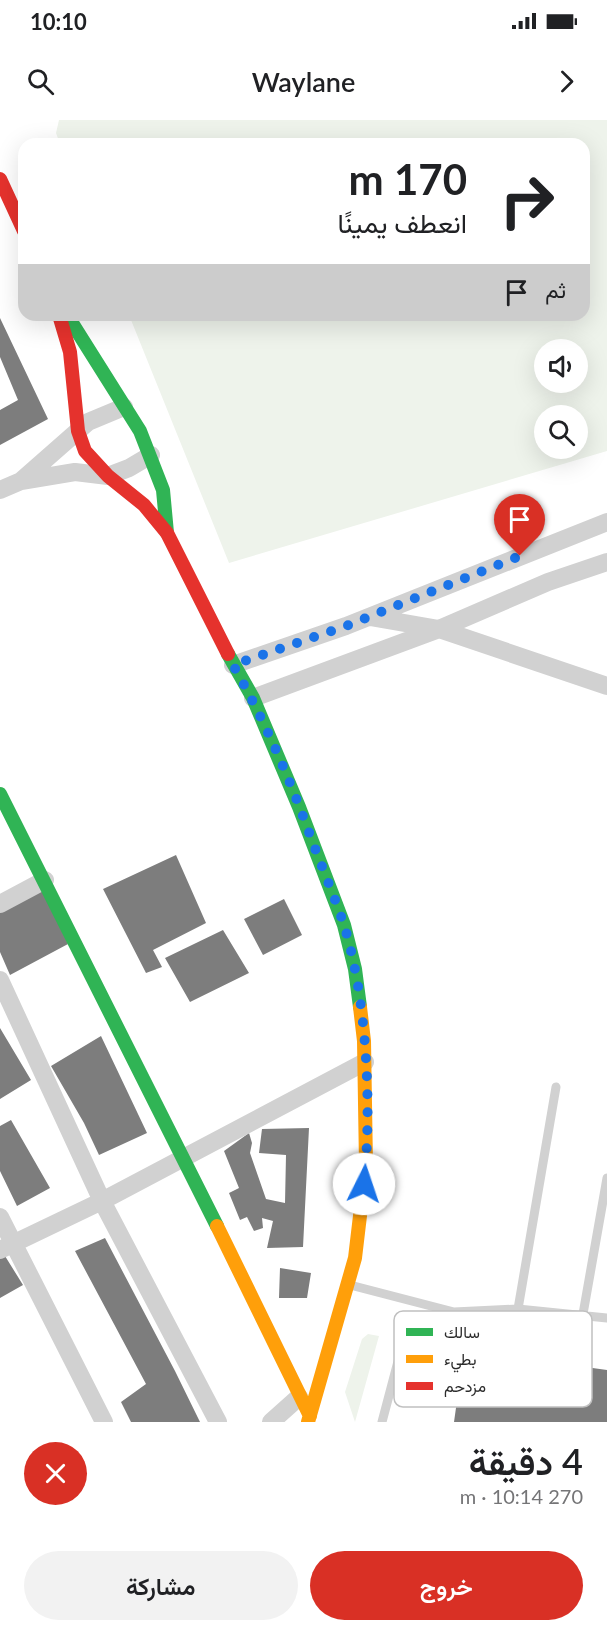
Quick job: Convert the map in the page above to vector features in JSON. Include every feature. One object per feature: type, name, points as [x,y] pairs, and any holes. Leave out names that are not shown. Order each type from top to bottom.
[{"type":"main road","points":[[0,179],[18,218]]},
{"type":"main road","points":[[60,321],[74,380],[78,431],[85,451],[108,476],[144,505],[167,533],[233,665],[253,698],[300,807],[344,925],[359,999],[365,1062],[366,1165],[355,1258],[309,1419]]},
{"type":"main road","points":[[71,321],[136,423],[152,455],[163,490],[167,533]]},
{"type":"main road","points":[[0,794],[184,1158],[309,1419]]},
{"type":"street","points":[[21,481],[88,422],[124,407]]},
{"type":"street","points":[[0,490],[21,481],[75,472],[108,476],[129,468],[152,455]]},
{"type":"street","points":[[233,665],[369,617],[607,522]]},
{"type":"street","points":[[253,698],[439,629],[548,582],[607,562]]},
{"type":"street","points":[[369,617],[439,629],[607,686]]},
{"type":"street","points":[[0,904],[45,880]]},
{"type":"street","points":[[0,980],[102,1201],[218,1422]]},
{"type":"street","points":[[7,1246],[102,1201],[365,1062]]},
{"type":"street","points":[[0,1217],[7,1246],[104,1422]]},
{"type":"street","points":[[271,1422],[299,1397]]},
{"type":"lane","points":[[518,1309],[556,1088]]},
{"type":"lane","points":[[584,1311],[607,1178]]},
{"type":"lane","points":[[348,1284],[450,1311]]},
{"type":"lane","points":[[475,1311],[518,1309],[544,1311]]},
{"type":"lane","points":[[592,1316],[607,1318]]},
{"type":"lane","points":[[382,1422],[394,1377]]},
{"type":"shaded area","points":[[59,120],[607,120],[607,451],[588,457],[588,405],[534,405],[534,459],[580,459],[229,563],[131,321],[590,321],[590,138],[58,138],[56,133]]},
{"type":"shaded area","points":[[368,1334],[379,1336],[355,1422],[345,1392],[362,1339]]},
{"type":"building","points":[[0,318],[48,419],[0,445],[0,410],[18,400],[0,357]]},
{"type":"building","points":[[176,855],[206,923],[153,950],[162,967],[146,973],[103,889]]},
{"type":"building","points":[[42,885],[68,944],[10,975],[0,952],[0,908]]},
{"type":"building","points":[[284,899],[302,935],[263,955],[244,919]]},
{"type":"building","points":[[223,930],[249,973],[190,1002],[165,958]]},
{"type":"building","points":[[0,1028],[31,1080],[0,1099]]},
{"type":"building","points":[[101,1036],[147,1133],[99,1155],[84,1123],[51,1066]]},
{"type":"building","points":[[11,1120],[50,1188],[17,1206],[0,1171],[0,1126]]},
{"type":"building","points":[[309,1128],[303,1247],[267,1248],[273,1221],[262,1218],[263,1228],[254,1231],[247,1217],[240,1220],[229,1193],[239,1188],[224,1151],[249,1133],[252,1143],[250,1153],[266,1199],[285,1203],[286,1155],[259,1153],[262,1129]]},
{"type":"building","points":[[105,1238],[200,1422],[131,1422],[121,1402],[146,1384],[75,1251]]},
{"type":"building","points":[[5,1256],[23,1285],[0,1298],[0,1258]]},
{"type":"building","points":[[280,1268],[311,1273],[307,1298],[279,1298]]},
{"type":"building","points":[[592,1368],[607,1370],[607,1422],[454,1422],[456,1407],[592,1407]]},
{"type":"traffic: fast","points":[[71,321],[140,431],[163,490],[167,533]]},
{"type":"traffic: fast","points":[[228,654],[253,698],[299,807],[344,925],[355,969],[360,1007]]},
{"type":"traffic: fast","points":[[0,794],[217,1226]]},
{"type":"traffic: slow","points":[[308,1422],[355,1258],[366,1165],[364,1041],[360,1007]]},
{"type":"traffic: slow","points":[[217,1226],[310,1416]]},
{"type":"traffic: jam","points":[[0,179],[18,218]]},
{"type":"traffic: jam","points":[[61,321],[70,352],[78,431],[85,451],[108,476],[144,505],[167,533],[228,654]]},
{"type":"route","points":[[364,1184],[366,1165],[364,1041],[355,969],[344,925],[300,807],[253,698],[233,665],[346,626],[520,556]]}]
